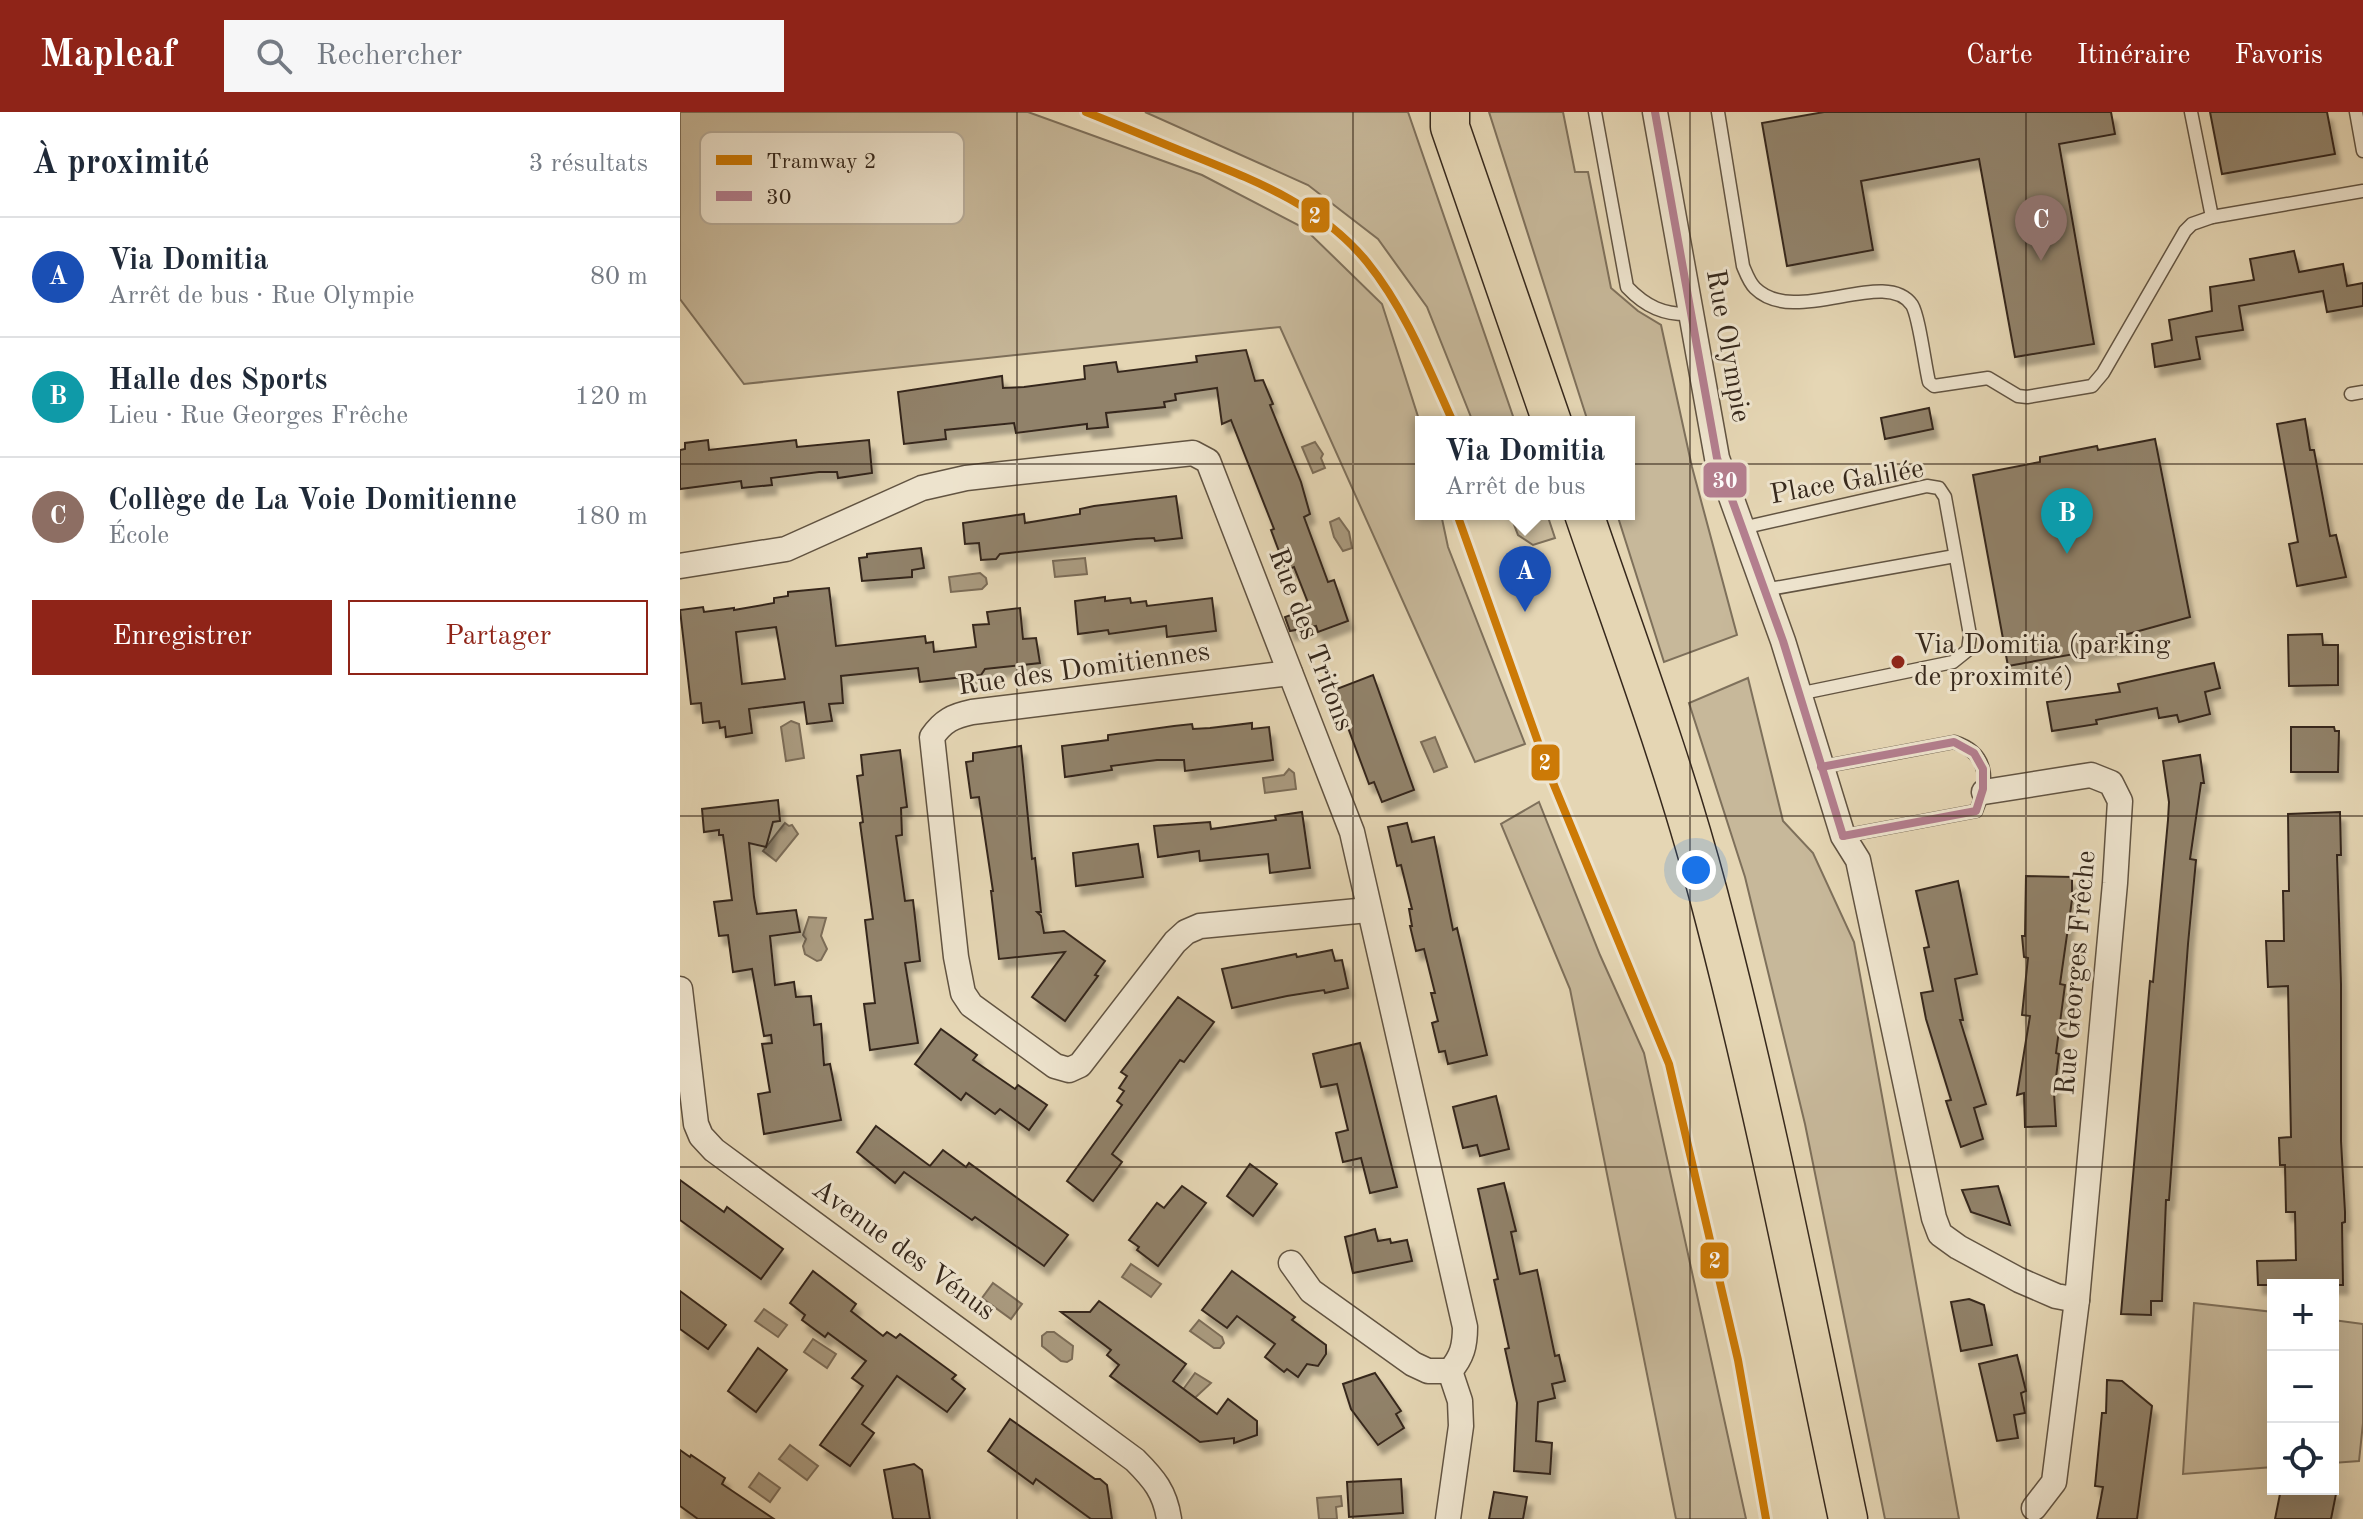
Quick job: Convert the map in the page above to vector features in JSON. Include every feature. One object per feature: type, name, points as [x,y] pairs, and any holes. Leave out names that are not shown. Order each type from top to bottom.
[{"type":"main road","points":[[1446,117],[1550,416]]},
{"type":"main road","points":[[1586,520],[1644,683],[1711,904],[1750,1060],[1848,1519]]},
{"type":"street","name":"Rue Olympie","points":[[1655,112],[1717,458],[1764,590],[1843,836],[1858,860],[1934,1218],[1940,1234],[1958,1247],[2019,1280],[2056,1296],[2077,1300]]},
{"type":"street","name":"Rue des Tritons","points":[[680,566],[786,549],[922,488],[966,478],[1193,453],[1204,457],[1212,466],[1352,832],[1465,1327],[1465,1345],[1460,1359],[1450,1371]]},
{"type":"street","name":"Rue des Domitiennes","points":[[1290,673],[972,712],[953,716],[940,725],[932,737],[956,957],[963,993],[980,1012],[1055,1066],[1069,1070],[1080,1065],[1186,932],[1200,926],[1368,910]]},
{"type":"street","name":"Rue Georges Frêche","points":[[1984,792],[2091,775],[2111,783],[2120,801],[2077,1300],[2054,1482],[2034,1508]]},
{"type":"street","name":"Avenue des Vénus","points":[[680,989],[696,1124],[701,1136],[714,1150],[1135,1460],[1157,1482],[1166,1500],[1169,1519]]},
{"type":"street","points":[[1291,1263],[1311,1291],[1413,1364],[1428,1371],[1450,1371],[1460,1401],[1461,1426],[1448,1519]]},
{"type":"lane","points":[[1595,112],[1627,287],[1640,301],[1672,315],[1691,314]]},
{"type":"lane","points":[[1718,112],[1743,266],[1753,286],[1776,299],[1797,303],[1885,291],[1901,295],[1913,306],[1929,382],[1934,386],[1988,378],[2018,396],[2027,397],[2092,386],[2103,373],[2185,231],[2192,224],[2212,217],[2363,191]]},
{"type":"lane","points":[[2191,112],[2212,217]]},
{"type":"lane","points":[[2356,112],[2363,151]]},
{"type":"lane","name":"Place Galilée","points":[[1742,528],[1927,486],[1939,488],[1945,497],[1970,635],[1968,650],[1953,662],[1798,694]]},
{"type":"lane","points":[[1764,590],[1955,556]]},
{"type":"lane","points":[[1821,767],[1954,742],[1969,746],[1981,761],[1984,792],[1976,811],[1843,836]]},
{"type":"shaded area","points":[[680,112],[1028,112],[1202,175],[1304,228],[1382,304],[1418,416],[1415,416],[1415,520],[1442,520],[1448,547],[1525,744],[1475,762],[1280,327],[744,384],[680,299]]},
{"type":"shaded area","points":[[1145,112],[1408,112],[1513,416],[1471,416],[1427,307],[1378,239],[1308,185]]},
{"type":"shaded area","points":[[1489,112],[1563,112],[1575,172],[1588,172],[1611,288],[1638,311],[1661,325],[1692,467],[1737,635],[1664,662],[1619,520],[1635,520],[1635,416],[1586,416]]},
{"type":"shaded area","points":[[1315,442],[1323,454],[1321,458],[1325,468],[1313,473],[1302,447]]},
{"type":"shaded area","points":[[1339,518],[1349,532],[1352,548],[1343,551],[1334,537],[1330,522]]},
{"type":"shaded area","points":[[1512,520],[1549,520],[1555,538],[1533,545],[1518,535]]},
{"type":"shaded area","points":[[1085,558],[1087,574],[1055,577],[1053,561]]},
{"type":"shaded area","points":[[980,573],[987,584],[982,589],[951,592],[949,577]]},
{"type":"shaded area","points":[[1748,678],[1783,821],[1813,853],[1854,942],[1959,1519],[1885,1519],[1805,1124],[1745,877],[1689,703]]},
{"type":"shaded area","points":[[791,721],[799,724],[804,758],[786,761],[781,727]]},
{"type":"shaded area","points":[[1435,737],[1447,767],[1434,772],[1421,742]]},
{"type":"shaded area","points":[[1289,769],[1294,773],[1296,789],[1265,793],[1263,778],[1284,775]]},
{"type":"shaded area","points":[[1539,802],[1600,955],[1644,1053],[1746,1519],[1676,1519],[1570,989],[1501,824]]},
{"type":"shaded area","points":[[785,823],[792,825],[798,834],[776,861],[763,851]]},
{"type":"shaded area","points":[[809,917],[826,918],[821,936],[827,949],[821,960],[817,961],[805,954],[803,946]]},
{"type":"shaded area","points":[[1131,1264],[1161,1284],[1151,1297],[1122,1277]]},
{"type":"shaded area","points":[[993,1283],[1022,1304],[1011,1319],[982,1298]]},
{"type":"shaded area","points":[[2194,1303],[2267,1311],[2267,1467],[2183,1474]]},
{"type":"shaded area","points":[[764,1309],[787,1325],[778,1337],[755,1321]]},
{"type":"shaded area","points":[[1199,1320],[1222,1337],[1224,1343],[1220,1348],[1214,1348],[1190,1331]]},
{"type":"shaded area","points":[[2339,1321],[2363,1324],[2363,1423],[2359,1461],[2339,1463]]},
{"type":"shaded area","points":[[1054,1332],[1073,1346],[1072,1359],[1061,1361],[1042,1346],[1042,1336]]},
{"type":"shaded area","points":[[813,1339],[836,1354],[827,1368],[804,1352]]},
{"type":"shaded area","points":[[1195,1373],[1211,1383],[1185,1407],[1179,1395]]},
{"type":"shaded area","points":[[790,1445],[818,1466],[807,1480],[779,1459]]},
{"type":"shaded area","points":[[759,1473],[780,1488],[770,1502],[749,1487]]},
{"type":"shaded area","points":[[1341,1496],[1342,1506],[1336,1507],[1337,1519],[1319,1519],[1317,1498]]},
{"type":"building","points":[[1824,112],[2111,112],[2115,134],[2059,144],[2094,344],[2015,357],[1979,159],[1861,181],[1873,250],[1787,266],[1762,123]]},
{"type":"building","points":[[2210,112],[2327,112],[2335,154],[2222,174]]},
{"type":"building","points":[[2294,251],[2299,272],[2343,264],[2347,286],[2363,283],[2363,306],[2327,312],[2323,291],[2239,306],[2243,330],[2196,337],[2200,359],[2155,367],[2152,344],[2172,340],[2169,320],[2212,311],[2210,287],[2254,280],[2250,259]]},
{"type":"building","points":[[1246,350],[1255,381],[1263,380],[1273,404],[1270,405],[1301,482],[1310,514],[1304,517],[1328,582],[1334,580],[1348,621],[1318,632],[1316,626],[1290,631],[1285,617],[1310,608],[1294,567],[1286,570],[1271,530],[1274,529],[1231,420],[1222,424],[1217,388],[1175,394],[1176,400],[1164,402],[1165,407],[1106,413],[1108,427],[1087,429],[1087,424],[1016,433],[1014,423],[945,430],[946,439],[904,444],[898,392],[1002,376],[1003,388],[1024,387],[1085,379],[1084,366],[1116,362],[1118,372],[1197,362],[1196,356]]},
{"type":"building","points":[[1929,408],[1933,429],[1885,439],[1881,418]]},
{"type":"building","points":[[2305,419],[2330,536],[2336,535],[2346,577],[2297,586],[2289,544],[2298,542],[2277,424]]},
{"type":"building","points":[[2155,439],[2190,617],[2117,637],[2119,646],[2008,666],[1973,475],[2040,462],[2040,457]]},
{"type":"building","points":[[708,440],[709,450],[796,440],[797,447],[869,440],[872,473],[838,478],[837,472],[819,472],[771,478],[772,485],[742,488],[741,481],[680,489],[680,450],[685,449],[685,443]]},
{"type":"building","points":[[1176,496],[1182,538],[1155,541],[1154,538],[1136,539],[1000,554],[996,559],[981,560],[979,543],[965,544],[963,523],[1024,514],[1025,523],[1080,514],[1080,509],[1094,506]]},
{"type":"building","points":[[921,548],[924,568],[912,570],[912,577],[862,581],[859,558],[867,557],[867,554]]},
{"type":"building","points":[[829,588],[836,646],[925,636],[926,643],[933,642],[934,652],[976,647],[973,625],[989,624],[987,612],[1020,608],[1023,639],[1036,638],[1040,663],[985,669],[981,675],[920,682],[918,668],[841,676],[843,703],[829,704],[832,721],[807,724],[804,702],[749,709],[752,733],[726,737],[725,727],[720,728],[719,721],[703,723],[701,703],[691,704],[680,610],[703,607],[704,612],[734,610],[774,603],[774,598],[788,596],[788,592]],"holes":[[[776,627],[785,679],[742,684],[736,632]]]},
{"type":"building","points":[[1105,597],[1105,601],[1130,598],[1131,603],[1146,601],[1147,606],[1212,598],[1216,631],[1167,637],[1166,626],[1109,634],[1108,630],[1078,634],[1075,601]]},
{"type":"building","points":[[2322,634],[2323,645],[2338,645],[2338,685],[2289,686],[2288,635]]},
{"type":"building","points":[[2214,663],[2220,688],[2205,692],[2210,714],[2179,722],[2177,715],[2159,718],[2157,708],[2096,720],[2097,724],[2052,731],[2047,702],[2120,692],[2118,684]]},
{"type":"building","points":[[1373,675],[1414,790],[1382,802],[1374,782],[1369,784],[1334,690]]},
{"type":"building","points":[[1252,723],[1252,729],[1269,727],[1273,760],[1185,771],[1184,760],[1157,760],[1111,766],[1112,770],[1065,777],[1062,746],[1108,740],[1108,735],[1174,726],[1192,724],[1193,729]]},
{"type":"building","points":[[2291,727],[2334,727],[2335,731],[2339,731],[2338,772],[2291,772]]},
{"type":"building","points":[[1021,746],[1032,859],[1035,858],[1041,912],[1037,912],[1041,916],[1044,933],[1064,931],[1105,961],[1095,975],[1098,976],[1065,1021],[1032,997],[1065,952],[999,959],[979,797],[971,798],[966,762],[973,761],[973,753]]},
{"type":"building","points":[[900,750],[907,807],[901,808],[902,835],[896,836],[905,901],[913,900],[920,961],[905,963],[918,1043],[870,1050],[864,1004],[875,1003],[865,920],[873,919],[857,776],[863,775],[861,755]]},
{"type":"building","points":[[2200,755],[2204,783],[2201,783],[2190,859],[2196,860],[2169,1200],[2166,1200],[2162,1301],[2151,1301],[2151,1315],[2121,1314],[2150,981],[2153,982],[2168,820],[2169,802],[2163,761]]},
{"type":"building","points":[[778,800],[780,821],[773,822],[766,847],[749,843],[757,914],[796,910],[800,932],[770,936],[775,985],[794,982],[796,997],[811,996],[814,1025],[821,1024],[824,1065],[830,1064],[841,1120],[764,1134],[758,1094],[770,1092],[762,1044],[772,1043],[771,1035],[764,1036],[752,969],[733,972],[728,935],[719,936],[714,902],[732,900],[723,835],[719,835],[719,830],[704,832],[702,809]]},
{"type":"building","points":[[1302,812],[1310,868],[1270,873],[1268,854],[1200,861],[1199,851],[1158,857],[1154,826],[1210,822],[1211,829],[1276,820],[1275,816]]},
{"type":"building","points":[[2340,812],[2341,855],[2337,855],[2341,1141],[2345,1212],[2345,1222],[2342,1223],[2343,1285],[2339,1285],[2339,1279],[2267,1279],[2267,1285],[2258,1285],[2257,1261],[2296,1260],[2295,1212],[2286,1212],[2285,1165],[2280,1165],[2279,1138],[2291,1137],[2288,986],[2268,987],[2266,941],[2284,941],[2283,891],[2289,891],[2288,814]]},
{"type":"building","points":[[1407,823],[1412,842],[1434,837],[1453,930],[1457,928],[1487,1055],[1448,1064],[1445,1051],[1439,1052],[1432,1023],[1438,1021],[1431,993],[1435,993],[1424,949],[1416,951],[1410,926],[1409,909],[1412,909],[1388,827]]},
{"type":"building","points":[[1138,844],[1143,877],[1076,886],[1073,853]]},
{"type":"building","points":[[2026,876],[2072,877],[2072,900],[2060,984],[2065,985],[2056,1053],[2059,1054],[2054,1093],[2056,1126],[2025,1127],[2024,1093],[2017,1095],[2030,1016],[2022,1015],[2028,958],[2024,957],[2022,936],[2025,936]]},
{"type":"building","points":[[1958,881],[1977,974],[1955,979],[1963,1020],[1960,1020],[1986,1104],[1974,1108],[1983,1139],[1961,1147],[1946,1101],[1951,1100],[1921,993],[1933,991],[1924,948],[1929,947],[1916,891]]},
{"type":"building","points":[[1332,950],[1335,961],[1342,960],[1348,988],[1287,996],[1232,1008],[1222,969]]},
{"type":"building","points":[[1178,997],[1214,1022],[1184,1062],[1180,1060],[1112,1154],[1122,1162],[1093,1201],[1067,1181],[1122,1105],[1117,1101],[1124,1091],[1119,1088],[1127,1076],[1121,1072]]},
{"type":"building","points":[[941,1029],[977,1055],[973,1060],[1015,1089],[1018,1085],[1047,1105],[1029,1130],[1000,1109],[995,1114],[966,1093],[961,1100],[915,1064]]},
{"type":"building","points":[[1360,1043],[1397,1187],[1370,1193],[1361,1158],[1343,1162],[1336,1133],[1348,1130],[1337,1084],[1321,1087],[1313,1054]]},
{"type":"building","points":[[1496,1096],[1509,1149],[1480,1156],[1477,1145],[1463,1148],[1453,1107]]},
{"type":"building","points":[[876,1126],[930,1166],[943,1150],[966,1167],[969,1163],[1068,1235],[1044,1266],[904,1172],[895,1183],[857,1152]]},
{"type":"building","points":[[1250,1164],[1277,1184],[1253,1216],[1227,1196]]},
{"type":"building","points":[[680,1180],[724,1212],[727,1207],[783,1249],[761,1279],[680,1220]]},
{"type":"building","points":[[1504,1183],[1516,1231],[1511,1232],[1520,1274],[1537,1270],[1555,1356],[1559,1355],[1565,1381],[1552,1384],[1555,1398],[1538,1402],[1536,1441],[1552,1443],[1550,1474],[1514,1471],[1517,1403],[1494,1280],[1498,1279],[1478,1189]]},
{"type":"building","points":[[1182,1186],[1206,1203],[1158,1266],[1129,1240],[1157,1203],[1164,1208]]},
{"type":"building","points":[[1998,1186],[2010,1225],[1971,1212],[1962,1190]]},
{"type":"building","points":[[1375,1229],[1378,1241],[1390,1239],[1391,1243],[1407,1240],[1412,1261],[1353,1273],[1345,1237]]},
{"type":"building","points":[[813,1271],[856,1304],[851,1311],[883,1336],[887,1332],[896,1338],[900,1334],[956,1375],[952,1379],[965,1389],[947,1412],[897,1376],[862,1424],[874,1433],[850,1466],[820,1445],[863,1386],[852,1378],[866,1361],[828,1333],[825,1337],[802,1320],[805,1315],[790,1303]]},
{"type":"building","points":[[1232,1271],[1295,1317],[1292,1320],[1326,1345],[1326,1354],[1318,1366],[1307,1364],[1298,1377],[1287,1369],[1284,1372],[1265,1357],[1275,1344],[1237,1316],[1227,1328],[1202,1310]]},
{"type":"building","points":[[680,1291],[726,1325],[708,1349],[680,1329]]},
{"type":"building","points":[[1969,1299],[1984,1305],[1992,1345],[1961,1351],[1951,1302]]},
{"type":"building","points":[[1099,1301],[1186,1364],[1173,1381],[1217,1414],[1228,1399],[1257,1421],[1257,1435],[1234,1443],[1234,1438],[1200,1442],[1110,1376],[1119,1365],[1107,1355],[1111,1350],[1061,1312],[1090,1312]]},
{"type":"building","points":[[758,1348],[787,1370],[756,1412],[728,1391]]},
{"type":"building","points":[[2017,1355],[2026,1391],[2021,1393],[2025,1413],[2014,1415],[2018,1438],[1997,1441],[1979,1364]]},
{"type":"building","points":[[1375,1373],[1401,1411],[1396,1414],[1404,1428],[1378,1445],[1351,1409],[1343,1384]]},
{"type":"building","points":[[2107,1380],[2122,1381],[2152,1406],[2137,1519],[2097,1519],[2103,1487],[2095,1486],[2102,1413],[2106,1413]]},
{"type":"building","points":[[1010,1419],[1107,1485],[1112,1519],[1091,1519],[1036,1479],[1033,1484],[988,1451]]},
{"type":"building","points":[[680,1450],[725,1478],[722,1484],[774,1519],[698,1519],[680,1506]]},
{"type":"building","points":[[914,1464],[922,1470],[930,1519],[893,1519],[884,1470]]},
{"type":"building","points":[[1401,1479],[1403,1513],[1349,1517],[1347,1482]]},
{"type":"building","points":[[1494,1492],[1527,1497],[1523,1519],[1489,1519]]},
{"type":"building","points":[[2280,1495],[2336,1495],[2331,1519],[2275,1519]]},
{"type":"tram line","name":"2","points":[[1086,112],[1268,188],[1331,226],[1367,262],[1393,299],[1450,416]]},
{"type":"tram line","name":"2","points":[[1459,520],[1549,773],[1669,1064],[1738,1360],[1766,1519]]},
{"type":"transit line","name":"30","points":[[1655,112],[1717,458],[1783,641],[1843,836]]},
{"type":"transit line","name":"30","points":[[1821,767],[1954,742],[1974,753],[1983,769],[1983,789],[1976,811],[1843,836]]},
{"type":"place","name":"Collège de La Voie Domitienne","points":[[2041,261]]},
{"type":"place","name":"Halle des Sports","points":[[2067,554]]},
{"type":"place","name":"Via Domitia","points":[[1525,612]]},
{"type":"place","name":"Via Domitia (parking de proximité)","points":[[1898,662]]}]
